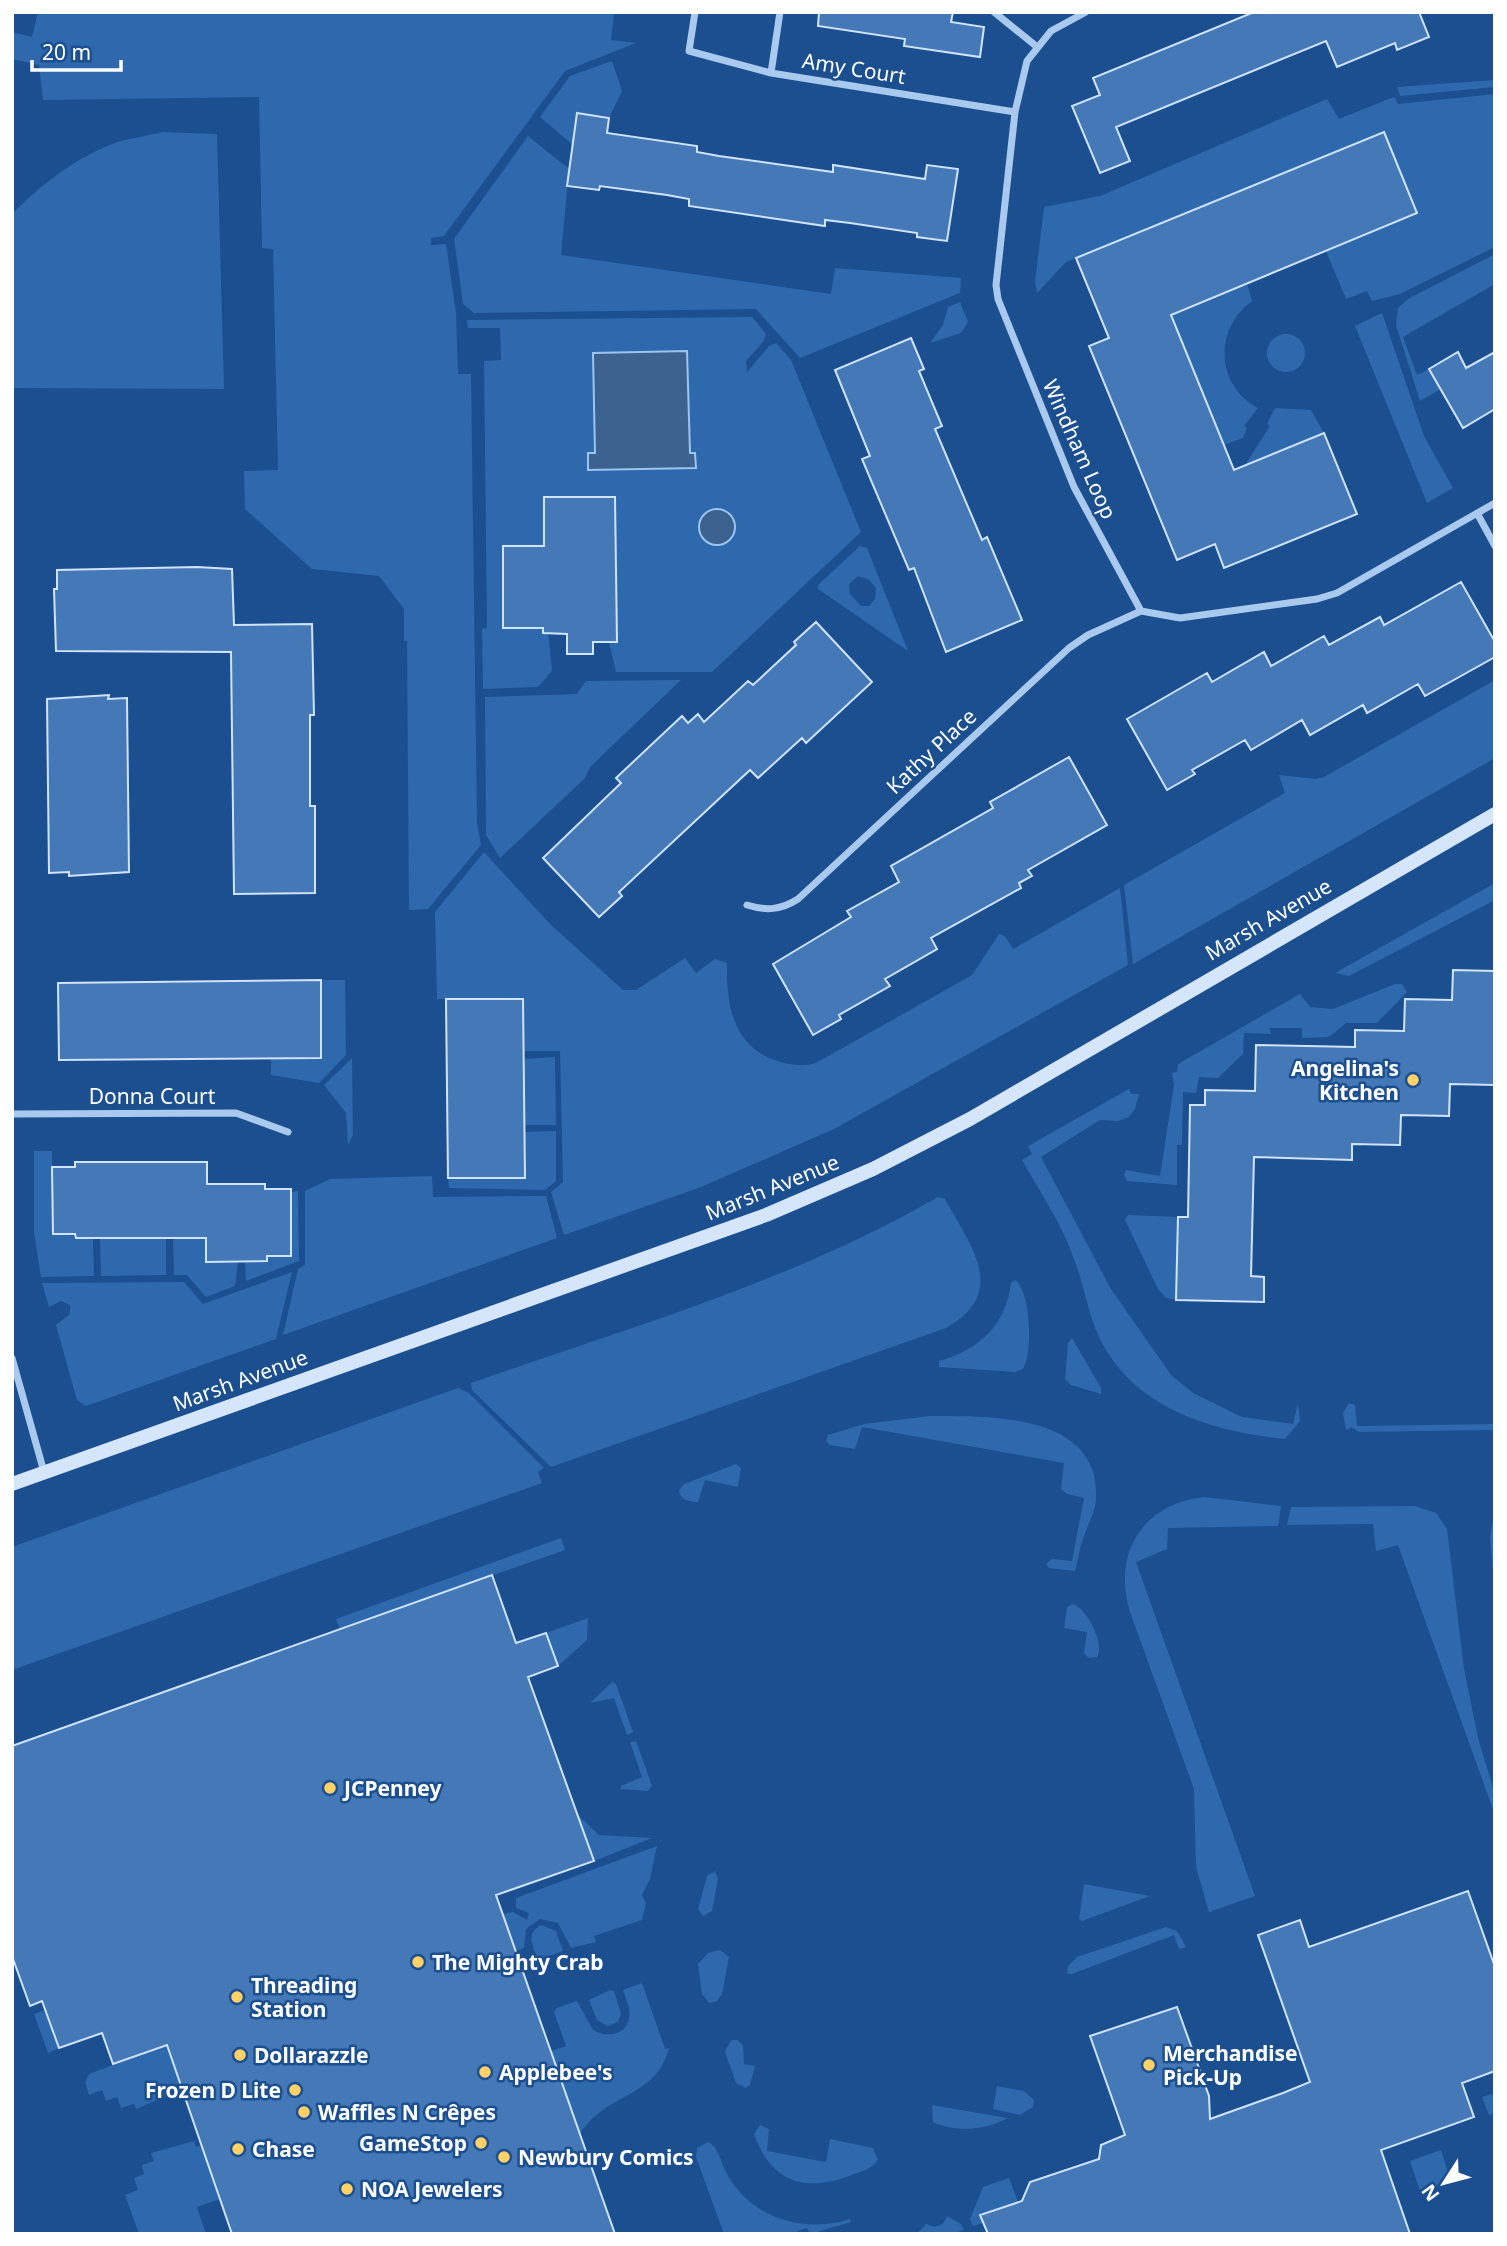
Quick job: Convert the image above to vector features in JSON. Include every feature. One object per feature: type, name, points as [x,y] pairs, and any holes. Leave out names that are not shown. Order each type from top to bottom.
[{"type":"street","name":"Amy Court","points":[[695,12],[689,51],[771,73],[1014,112]]},
{"type":"street","points":[[771,73],[780,12]]},
{"type":"street","points":[[994,12],[1036,46]]},
{"type":"street","name":"Windham Loop","points":[[1086,12],[1068,20],[1036,46],[1027,61],[1014,112],[996,269],[998,299],[1073,487],[1141,611]]},
{"type":"street","points":[[1141,611],[1180,618],[1317,599],[1337,593],[1495,503]]},
{"type":"street","points":[[1477,513],[1495,546]]},
{"type":"street","name":"Kathy Place","points":[[747,905],[761,909],[777,909],[798,899],[1069,648],[1088,635],[1141,611]]},
{"type":"street","name":"Marsh Avenue","points":[[12,1484],[754,1219],[873,1169],[970,1119],[1495,814]]},
{"type":"street","name":"Donna Court","points":[[12,1114],[236,1113],[288,1132]]},
{"type":"street","points":[[12,1358],[44,1472]]},
{"type":"shaded area","points":[[38,12],[614,12],[611,40],[636,43],[565,71],[444,236],[431,238],[431,245],[446,244],[456,313],[458,374],[471,374],[477,823],[481,845],[428,909],[409,910],[407,641],[404,641],[404,609],[379,576],[312,569],[245,509],[244,471],[278,470],[273,249],[262,248],[259,97],[43,100],[39,65],[12,59],[12,32],[32,37]]},
{"type":"shaded area","points":[[612,61],[622,91],[609,118],[577,113],[573,145],[540,117],[570,76]]},
{"type":"shaded area","points":[[1495,80],[1495,87],[1400,96],[1397,87]]},
{"type":"shaded area","points":[[1495,94],[1495,247],[1400,294],[1372,301],[1367,291],[1346,299],[1326,251],[1417,213],[1384,132],[1066,262],[1037,293],[1035,282],[1044,207],[1100,196],[1327,99],[1339,119],[1394,97],[1398,104]]},
{"type":"shaded area","points":[[162,132],[217,134],[224,389],[12,388],[12,214],[34,193],[87,156],[115,143]]},
{"type":"shaded area","points":[[528,136],[569,169],[561,255],[831,294],[835,268],[961,278],[960,293],[800,358],[756,309],[474,313],[463,304],[454,239]]},
{"type":"shaded area","points":[[1495,254],[1495,284],[1403,337],[1417,375],[1429,369],[1441,389],[1420,401],[1396,325],[1398,308],[1408,299]]},
{"type":"shaded area","points":[[1247,283],[1252,301],[1231,326],[1225,356],[1227,371],[1234,386],[1258,408],[1244,426],[1247,428],[1243,438],[1224,445],[1171,315]]},
{"type":"shaded area","points":[[960,302],[968,322],[961,333],[930,343],[943,325],[948,307]]},
{"type":"shaded area","points":[[1382,313],[1424,436],[1453,488],[1427,503],[1355,326]]},
{"type":"shaded area","points":[[752,317],[766,334],[763,342],[746,361],[747,372],[769,346],[776,343],[791,360],[861,532],[712,672],[616,672],[609,642],[617,641],[617,553],[597,553],[544,497],[544,546],[503,546],[503,627],[543,628],[544,633],[548,633],[552,671],[538,687],[483,689],[482,629],[487,628],[484,361],[501,360],[500,328],[468,328],[467,320]]},
{"type":"shaded area","points":[[1286,334],[1300,339],[1305,353],[1300,367],[1286,372],[1272,367],[1267,353],[1272,339]]},
{"type":"shaded area","points":[[687,351],[690,453],[695,453],[696,468],[588,470],[588,453],[595,453],[593,353]]},
{"type":"shaded area","points":[[1275,408],[1311,410],[1324,433],[1245,465],[1270,426],[1267,424]]},
{"type":"shaded area","points":[[717,509],[730,514],[735,527],[730,540],[717,545],[704,540],[699,527],[704,514]]},
{"type":"shaded area","points":[[860,546],[867,548],[908,651],[818,589],[818,585]],"holes":[[[858,576],[869,580],[876,588],[875,599],[869,606],[861,606],[850,594],[849,584]]]},
{"type":"shaded area","points":[[681,680],[590,767],[585,778],[500,858],[486,835],[485,697],[577,694],[586,681]]},
{"type":"shaded area","points":[[1495,680],[1495,758],[1133,964],[1124,885],[1285,793],[1279,775],[1316,779],[1324,777]]},
{"type":"shaded area","points":[[484,852],[550,924],[623,990],[636,990],[685,958],[696,973],[715,959],[727,963],[731,1009],[742,1035],[763,1055],[792,1064],[816,1063],[972,975],[999,934],[1005,936],[1013,949],[1120,888],[1128,965],[834,1129],[701,1187],[564,1235],[551,1192],[563,1182],[560,1051],[523,1051],[522,999],[437,999],[435,912]]},
{"type":"shaded area","points":[[1495,883],[1495,900],[1349,976],[1335,973]]},
{"type":"shaded area","points":[[321,980],[345,980],[346,1055],[319,1083],[271,1075],[271,1058],[321,1057]]},
{"type":"shaded area","points":[[1395,984],[1402,984],[1407,992],[1377,1023],[1346,1023],[1329,1037],[1302,1038],[1302,1028],[1270,1028],[1271,1034],[1244,1033],[1243,1054],[1218,1078],[1199,1077],[1196,1093],[1183,1092],[1182,1145],[1177,1145],[1177,1185],[1127,1181],[1124,1175],[1126,1170],[1160,1176],[1174,1085],[1172,1073],[1177,1072],[1178,1064],[1300,994],[1310,1007],[1333,1009]]},
{"type":"shaded area","points":[[555,1057],[556,1125],[524,1125],[524,1059]]},
{"type":"shaded area","points":[[352,1058],[353,1135],[348,1145],[346,1113],[324,1085]]},
{"type":"shaded area","points":[[1129,1089],[1131,1094],[1139,1094],[1135,1109],[1129,1117],[1118,1121],[1100,1120],[1041,1157],[1111,1289],[1171,1375],[1193,1393],[1242,1417],[1293,1424],[1298,1403],[1300,1421],[1285,1439],[1228,1429],[1174,1410],[1150,1396],[1128,1378],[1110,1356],[1096,1330],[1069,1246],[1022,1160],[1032,1154],[1028,1146]]},
{"type":"shaded area","points":[[556,1131],[556,1181],[545,1190],[449,1188],[448,1178],[524,1178],[524,1132]]},
{"type":"shaded area","points":[[34,1151],[52,1151],[53,1233],[93,1238],[94,1276],[41,1277],[34,1232]]},
{"type":"shaded area","points":[[432,1176],[433,1197],[546,1196],[557,1238],[283,1335],[298,1269],[305,1265],[305,1191],[330,1179]]},
{"type":"shaded area","points":[[298,1191],[299,1261],[246,1281],[245,1261],[267,1261],[267,1256],[291,1256],[291,1192]]},
{"type":"shaded area","points":[[938,1197],[945,1199],[965,1233],[979,1267],[980,1283],[976,1299],[965,1314],[946,1328],[551,1467],[472,1390],[471,1383],[709,1301],[826,1254]]},
{"type":"shaded area","points":[[1128,1215],[1178,1217],[1176,1300],[1166,1298],[1158,1289],[1125,1220]]},
{"type":"shaded area","points":[[166,1238],[166,1275],[101,1276],[100,1239]]},
{"type":"shaded area","points":[[173,1238],[206,1238],[206,1262],[238,1262],[235,1286],[206,1297],[187,1275],[174,1275]]},
{"type":"shaded area","points":[[292,1272],[276,1339],[86,1406],[77,1400],[56,1325],[70,1314],[70,1305],[61,1301],[49,1307],[42,1283],[184,1282],[203,1304]]},
{"type":"shaded area","points":[[1015,1280],[1024,1296],[1029,1323],[1028,1350],[1023,1369],[1015,1372],[939,1367],[939,1361],[966,1350],[988,1334],[1003,1311],[1011,1283]]},
{"type":"shaded area","points":[[1072,1338],[1101,1388],[1101,1394],[1071,1385],[1065,1379],[1068,1343]]},
{"type":"shaded area","points":[[458,1388],[469,1393],[544,1468],[538,1472],[542,1483],[12,1670],[12,1547]]},
{"type":"shaded area","points":[[1349,1403],[1355,1405],[1357,1426],[1495,1424],[1495,1430],[1359,1432],[1351,1427],[1346,1430],[1343,1413]]},
{"type":"shaded area","points":[[930,1416],[982,1417],[1037,1425],[1061,1435],[1080,1450],[1093,1471],[1096,1499],[1075,1571],[1049,1568],[1046,1564],[1052,1559],[1072,1561],[1084,1498],[1067,1494],[1061,1489],[1064,1463],[862,1427],[855,1449],[829,1445],[826,1440],[828,1435],[864,1424]]},
{"type":"shaded area","points":[[736,1464],[741,1468],[738,1487],[705,1480],[698,1502],[688,1501],[681,1496],[679,1490],[684,1484]]},
{"type":"shaded area","points":[[1204,1497],[1281,1506],[1278,1526],[1168,1528],[1167,1549],[1136,1562],[1255,1896],[1209,1912],[1196,1867],[1194,1789],[1130,1612],[1125,1591],[1129,1552],[1137,1535],[1149,1521],[1164,1510]]},
{"type":"shaded area","points":[[1415,1506],[1436,1513],[1447,1529],[1464,1669],[1478,1738],[1495,1794],[1495,1815],[1398,1545],[1376,1551],[1373,1524],[1287,1525],[1291,1507]]},
{"type":"shaded area","points":[[1493,1520],[1495,1521],[1495,1593],[1490,1538]]},
{"type":"shaded area","points":[[561,1538],[565,1550],[340,1629],[336,1619]]},
{"type":"shaded area","points":[[1073,1604],[1079,1607],[1094,1628],[1099,1644],[1097,1657],[1089,1658],[1084,1653],[1087,1632],[1064,1628],[1067,1607]]},
{"type":"shaded area","points":[[588,1618],[587,1640],[558,1666],[546,1633]]},
{"type":"shaded area","points":[[612,1682],[616,1684],[633,1732],[627,1735],[614,1698],[590,1703]]},
{"type":"shaded area","points":[[636,1741],[652,1786],[648,1791],[620,1789],[621,1786],[642,1777],[630,1742]]},
{"type":"shaded area","points":[[578,1815],[599,1835],[652,1838],[594,1861]]},
{"type":"shaded area","points":[[657,1846],[650,1879],[642,1895],[646,1903],[642,1920],[594,1936],[596,1942],[571,1948],[558,1923],[540,1919],[526,1929],[524,1948],[515,1951],[503,1914],[513,1912],[527,1920],[529,1913],[516,1908],[516,1898]]},
{"type":"shaded area","points":[[715,1871],[718,1879],[712,1911],[703,1916],[698,1909],[707,1876]]},
{"type":"shaded area","points":[[1084,1884],[1150,1896],[1082,1921],[1079,1919]]},
{"type":"shaded area","points":[[541,1925],[556,1931],[563,1951],[538,1960],[532,1936]]},
{"type":"shaded area","points":[[1166,1927],[1177,1931],[1186,1947],[1179,1949],[1174,1935],[1072,1974],[1067,1973],[1068,1966],[1077,1957]]},
{"type":"shaded area","points":[[720,1950],[729,1957],[722,1994],[717,2001],[709,2003],[702,1994],[698,1964],[708,1953]]},
{"type":"shaded area","points":[[642,1983],[665,2049],[669,2048],[653,2077],[602,2110],[580,2134],[551,2051],[566,2046],[554,2012],[557,2008],[577,2001],[593,2030],[615,2034],[624,2029],[629,2018],[623,1990]]},
{"type":"shaded area","points":[[610,1990],[614,1991],[621,2014],[618,2022],[608,2026],[597,2020],[589,2000]]},
{"type":"shaded area","points":[[45,2010],[59,2048],[48,2053],[34,2014]]},
{"type":"shaded area","points":[[731,2040],[737,2040],[743,2045],[744,2064],[755,2066],[750,2085],[746,2088],[736,2083],[725,2052]]},
{"type":"shaded area","points":[[166,2045],[180,2084],[174,2085],[176,2092],[136,2109],[134,2104],[121,2108],[117,2097],[106,2101],[102,2090],[89,2095],[85,2082],[89,2074]]},
{"type":"shaded area","points":[[997,2086],[1024,2091],[1034,2100],[1033,2107],[1020,2115],[993,2109]]},
{"type":"shaded area","points":[[1495,2093],[1495,2113],[1489,2115],[1482,2097]]},
{"type":"shaded area","points":[[932,2105],[1008,2118],[971,2129],[952,2128],[933,2122]]},
{"type":"shaded area","points":[[760,2125],[769,2129],[767,2151],[826,2162],[830,2139],[873,2148],[878,2160],[865,2170],[832,2181],[803,2183],[779,2172],[770,2163],[754,2134]]},
{"type":"shaded area","points":[[194,2141],[196,2147],[202,2145],[220,2199],[197,2207],[206,2234],[139,2234],[125,2195],[138,2190],[134,2178],[144,2174],[142,2165],[154,2161],[151,2153]]},
{"type":"shaded area","points":[[708,2142],[717,2152],[737,2189],[764,2212],[797,2223],[832,2223],[850,2219],[851,2222],[810,2234],[807,2228],[790,2234],[724,2234],[696,2157],[697,2148]]},
{"type":"shaded area","points":[[1441,2150],[1448,2172],[1442,2187],[1421,2194],[1410,2161]]},
{"type":"shaded area","points":[[1009,2178],[1018,2202],[981,2215],[983,2223],[973,2226],[970,2219],[983,2187]]},
{"type":"shaded area","points":[[947,2216],[961,2224],[964,2230],[952,2234],[917,2234],[926,2224],[934,2227],[943,2224]]},
{"type":"building","points":[[819,12],[953,12],[951,22],[984,27],[980,57],[904,46],[905,39],[818,26]]},
{"type":"building","points":[[1254,12],[1419,12],[1429,37],[1397,50],[1395,43],[1337,67],[1326,41],[1116,127],[1130,161],[1100,173],[1072,106],[1100,95],[1093,78]]},
{"type":"building","points":[[577,113],[609,118],[607,133],[697,146],[697,152],[719,156],[833,172],[833,165],[925,179],[927,165],[958,169],[947,241],[917,237],[917,233],[850,223],[825,220],[825,226],[689,206],[689,199],[667,195],[600,186],[599,190],[567,186]]},
{"type":"building","points":[[1384,132],[1417,213],[1171,315],[1234,470],[1324,433],[1357,514],[1224,568],[1215,544],[1177,560],[1089,346],[1109,338],[1076,258]]},
{"type":"building","points":[[911,338],[924,369],[919,371],[942,426],[935,429],[982,540],[987,537],[1022,620],[946,652],[914,568],[909,570],[862,459],[870,456],[835,370]]},
{"type":"building","points":[[1458,352],[1466,368],[1495,352],[1495,409],[1463,428],[1429,369]]},
{"type":"building","points":[[544,497],[615,497],[617,642],[593,642],[593,654],[567,654],[567,634],[543,633],[543,628],[503,628],[503,546],[544,546]]},
{"type":"building","points":[[197,567],[232,569],[234,625],[312,624],[314,715],[310,715],[310,806],[315,806],[315,893],[234,894],[231,652],[56,651],[54,589],[57,589],[57,570]]},
{"type":"building","points":[[1461,582],[1495,642],[1495,657],[1425,696],[1418,684],[1367,713],[1363,705],[1310,735],[1302,720],[1251,750],[1245,740],[1192,770],[1195,774],[1167,790],[1127,719],[1207,673],[1212,682],[1264,652],[1271,666],[1324,636],[1329,645],[1380,617],[1384,625]]},
{"type":"building","points":[[816,622],[872,682],[806,743],[802,738],[758,778],[750,770],[619,892],[622,896],[599,917],[543,858],[621,783],[616,778],[682,716],[688,723],[698,714],[704,722],[748,681],[753,685],[796,645],[794,642]]},
{"type":"building","points":[[109,695],[108,699],[127,698],[129,872],[69,876],[69,872],[49,873],[47,699]]},
{"type":"building","points":[[1069,757],[1107,825],[1028,870],[1032,876],[1019,883],[1021,888],[931,938],[937,949],[885,979],[890,986],[839,1015],[841,1019],[813,1035],[773,964],[851,917],[847,911],[899,882],[891,866],[993,808],[990,802]]},
{"type":"building","points":[[1453,970],[1495,971],[1495,1085],[1450,1084],[1449,1116],[1401,1115],[1400,1145],[1352,1144],[1352,1160],[1254,1157],[1251,1276],[1264,1277],[1264,1302],[1176,1300],[1178,1217],[1188,1217],[1190,1105],[1205,1105],[1205,1090],[1255,1091],[1256,1045],[1355,1047],[1355,1030],[1404,1031],[1405,999],[1452,1000]]},
{"type":"building","points":[[321,980],[321,1058],[59,1060],[58,983]]},
{"type":"building","points":[[446,999],[523,999],[525,1178],[448,1178]]},
{"type":"building","points":[[75,1162],[207,1162],[207,1184],[265,1184],[265,1189],[291,1189],[291,1256],[267,1256],[267,1261],[206,1262],[206,1238],[76,1238],[75,1234],[53,1234],[52,1167],[75,1167]]},
{"type":"building","points":[[492,1575],[516,1643],[546,1633],[558,1666],[528,1677],[594,1861],[496,1895],[615,2234],[232,2234],[167,2045],[113,2064],[102,2033],[59,2048],[42,2001],[30,2006],[12,1956],[12,1746]]},
{"type":"building","points":[[1468,1891],[1495,1967],[1495,2071],[1462,2083],[1474,2117],[1381,2150],[1410,2234],[988,2234],[980,2215],[1022,2201],[1030,2182],[1099,2159],[1101,2145],[1125,2135],[1090,2036],[1177,2007],[1209,2096],[1210,2119],[1283,2093],[1310,2082],[1258,1935],[1300,1920],[1309,1947]]},
{"type":"place","name":"Angelina's Kitchen","points":[[1413,1080]]},
{"type":"place","name":"JCPenney","points":[[330,1788]]},
{"type":"place","name":"The Mighty Crab","points":[[418,1962]]},
{"type":"place","name":"Threading Station","points":[[237,1997]]},
{"type":"place","name":"Dollarazzle","points":[[240,2055]]},
{"type":"place","name":"Merchandise Pick-Up","points":[[1149,2065]]},
{"type":"place","name":"Applebee's","points":[[485,2072]]},
{"type":"place","name":"Frozen D Lite","points":[[295,2090]]},
{"type":"place","name":"Waffles N Crȇpes","points":[[304,2112]]},
{"type":"place","name":"GameStop","points":[[481,2143]]},
{"type":"place","name":"Chase","points":[[238,2149]]},
{"type":"place","name":"Newbury Comics","points":[[504,2157]]},
{"type":"place","name":"NOA Jewelers","points":[[347,2189]]}]
